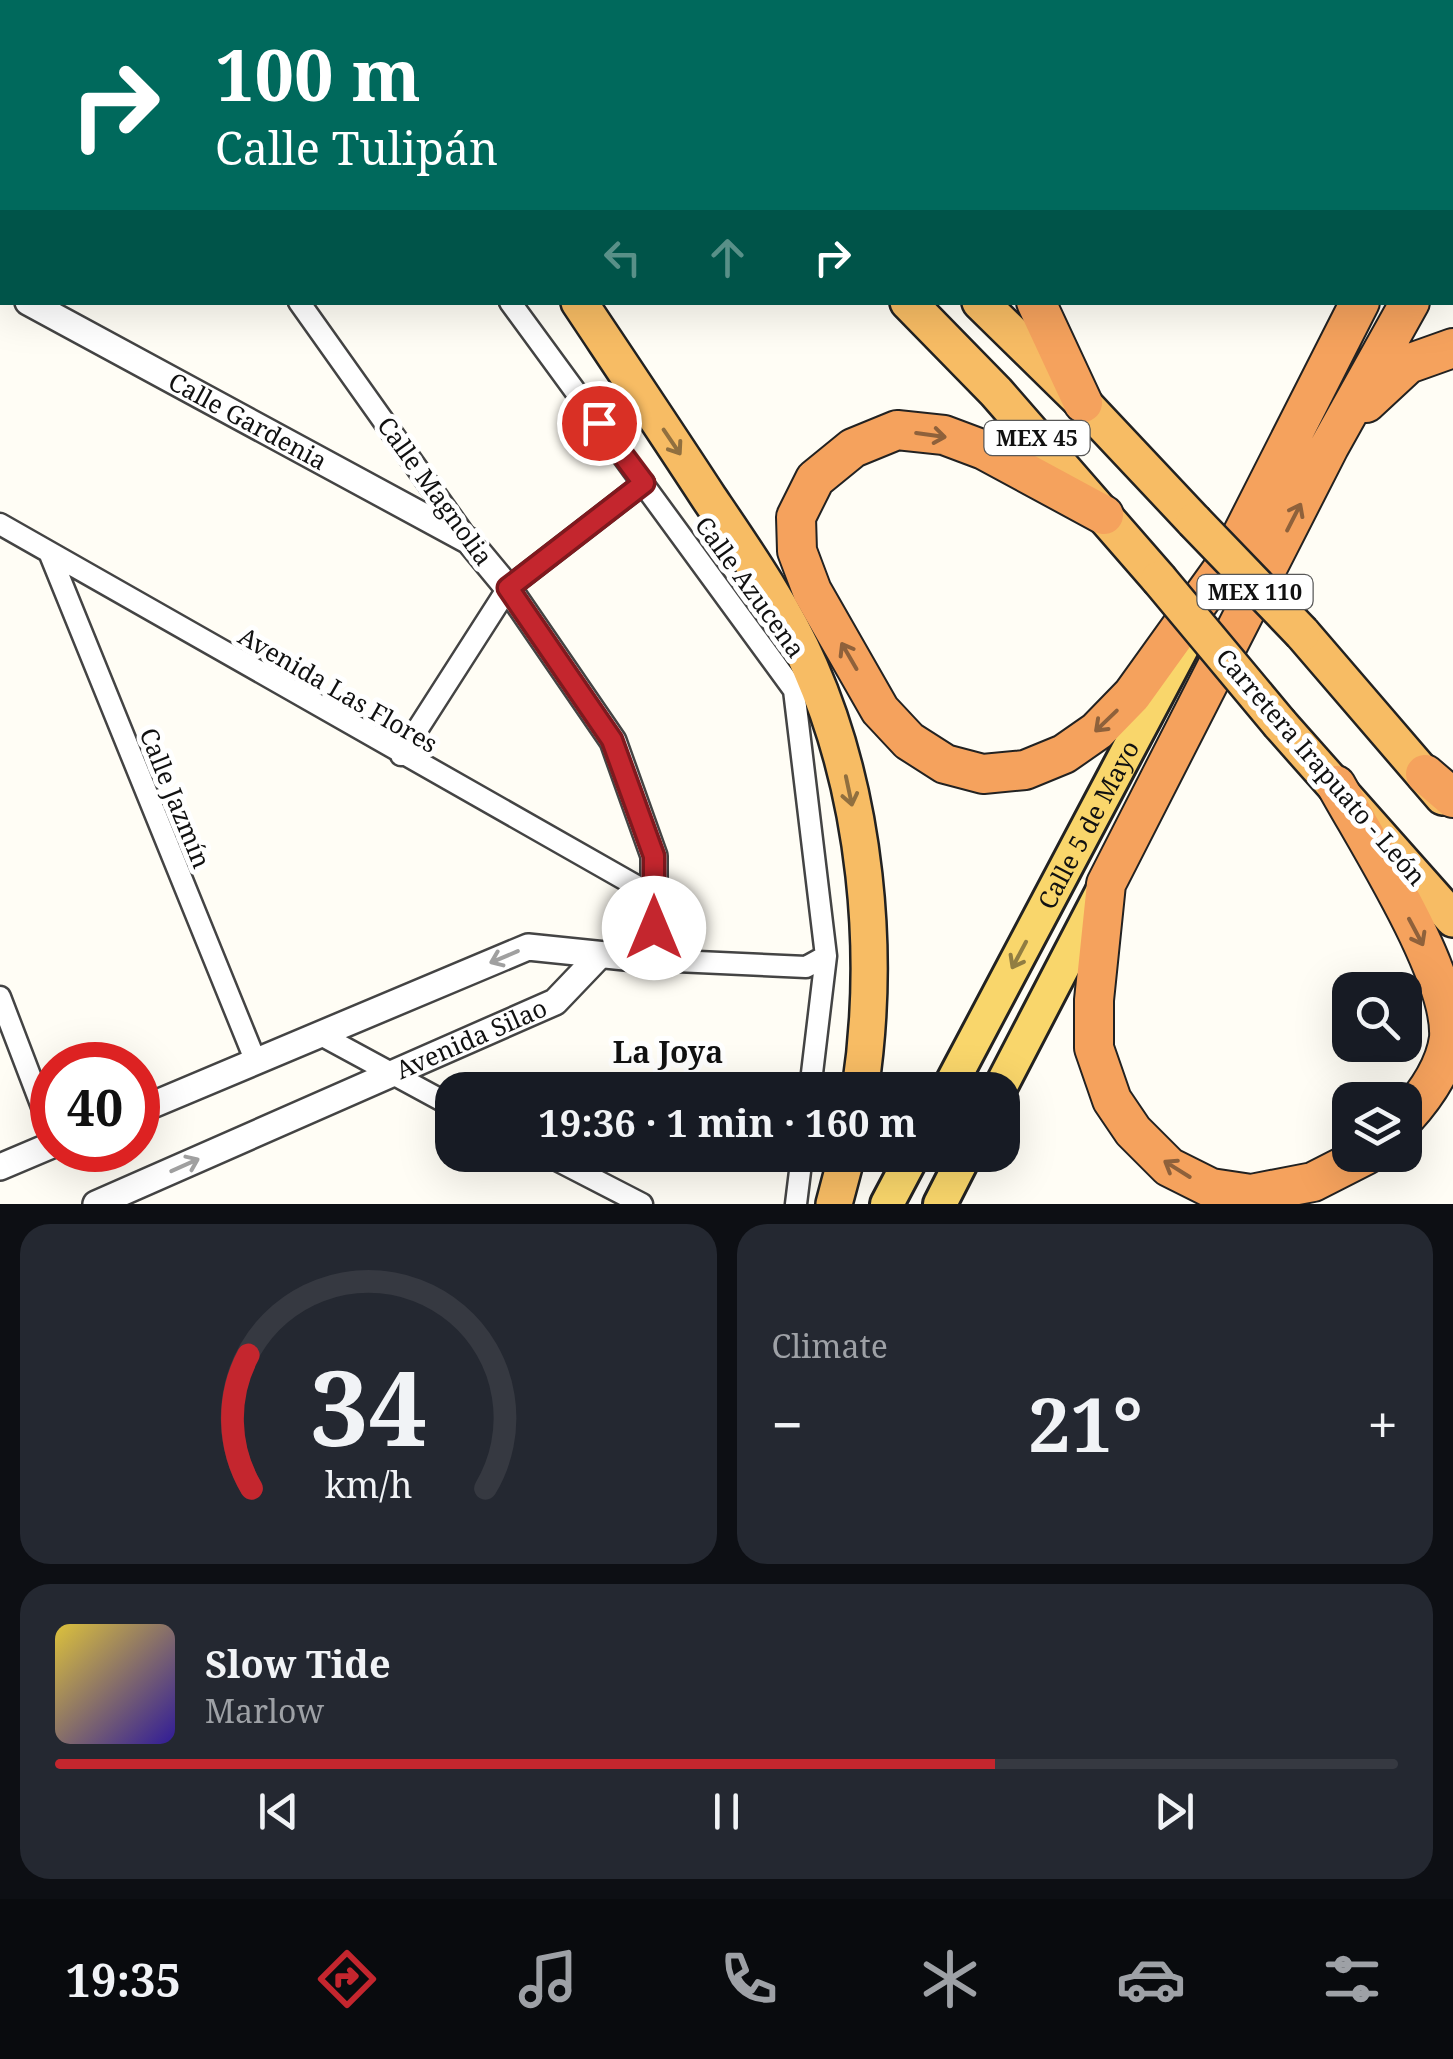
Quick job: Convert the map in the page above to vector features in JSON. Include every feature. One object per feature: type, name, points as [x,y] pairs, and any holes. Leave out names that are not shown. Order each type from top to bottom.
[{"type":"highway","points":[[581,305],[771,595],[809,664],[837,737],[854,816],[864,899],[868,979],[861,1072]]},
{"type":"highway","name":"Carretera Irapuato - León","points":[[911,305],[996,392],[1453,919]]},
{"type":"highway","name":"MEX 45","points":[[983,305],[1084,403],[1302,633],[1439,786],[1453,809]]},
{"type":"highway","points":[[1037,305],[1084,403]]},
{"type":"highway","points":[[1291,433],[1333,305]]},
{"type":"highway","name":"MEX 110","points":[[1228,560],[1358,305]]},
{"type":"highway","name":"MEX 110","points":[[1106,884],[1330,447],[1408,305]]},
{"type":"highway","points":[[1330,447],[1376,392],[1408,364],[1452,347]]},
{"type":"highway","points":[[1104,515],[984,450],[944,435],[897,430],[853,448],[815,479],[796,517],[798,551],[812,591],[880,710],[909,741],[933,756],[982,774],[1024,770],[1064,754],[1096,731],[1132,695],[1228,560]]},
{"type":"highway","points":[[1336,785],[1444,991],[1449,1038],[1422,1099]]},
{"type":"highway","points":[[1106,884],[1094,1048],[1112,1100],[1132,1130],[1169,1167],[1210,1188],[1251,1194],[1313,1182],[1333,1172]]},
{"type":"highway","points":[[834,1204],[842,1172]]},
{"type":"main road","name":"Calle 5 de Mayo","points":[[958,1072],[1228,560]]},
{"type":"main road","name":"Calle 5 de Mayo","points":[[1008,1072],[1106,884]]},
{"type":"main road","points":[[888,1204],[905,1172]]},
{"type":"main road","points":[[940,1204],[956,1172]]},
{"type":"street","name":"Calle Gardenia","points":[[34,305],[469,542]]},
{"type":"street","name":"Calle Magnolia","points":[[301,305],[469,542],[508,588],[612,740],[654,856],[654,960]]},
{"type":"street","name":"Calle Azucena","points":[[512,305],[794,690],[826,956],[812,1072]]},
{"type":"street","points":[[402,755],[508,588],[644,483]]},
{"type":"street","name":"Avenida Las Flores","points":[[5,532],[49,552],[654,896]]},
{"type":"street","name":"Calle Jazmín","points":[[49,552],[256,1062]]},
{"type":"street","points":[[160,1102],[528,947],[598,958],[806,967],[826,956]]},
{"type":"street","name":"Avenida Silao","points":[[96,1204],[555,1002],[598,958]]},
{"type":"street","points":[[0,997],[30,1075]]},
{"type":"street","points":[[321,1035],[435,1097]]},
{"type":"street","points":[[0,1167],[30,1155]]},
{"type":"street","points":[[580,1172],[642,1204]]},
{"type":"street","points":[[796,1204],[800,1172]]},
{"type":"district","name":"La Joya","points":[[668,1053]]},
{"type":"route","points":[[599,423],[644,483],[508,588],[612,740],[654,856],[654,928]]}]
